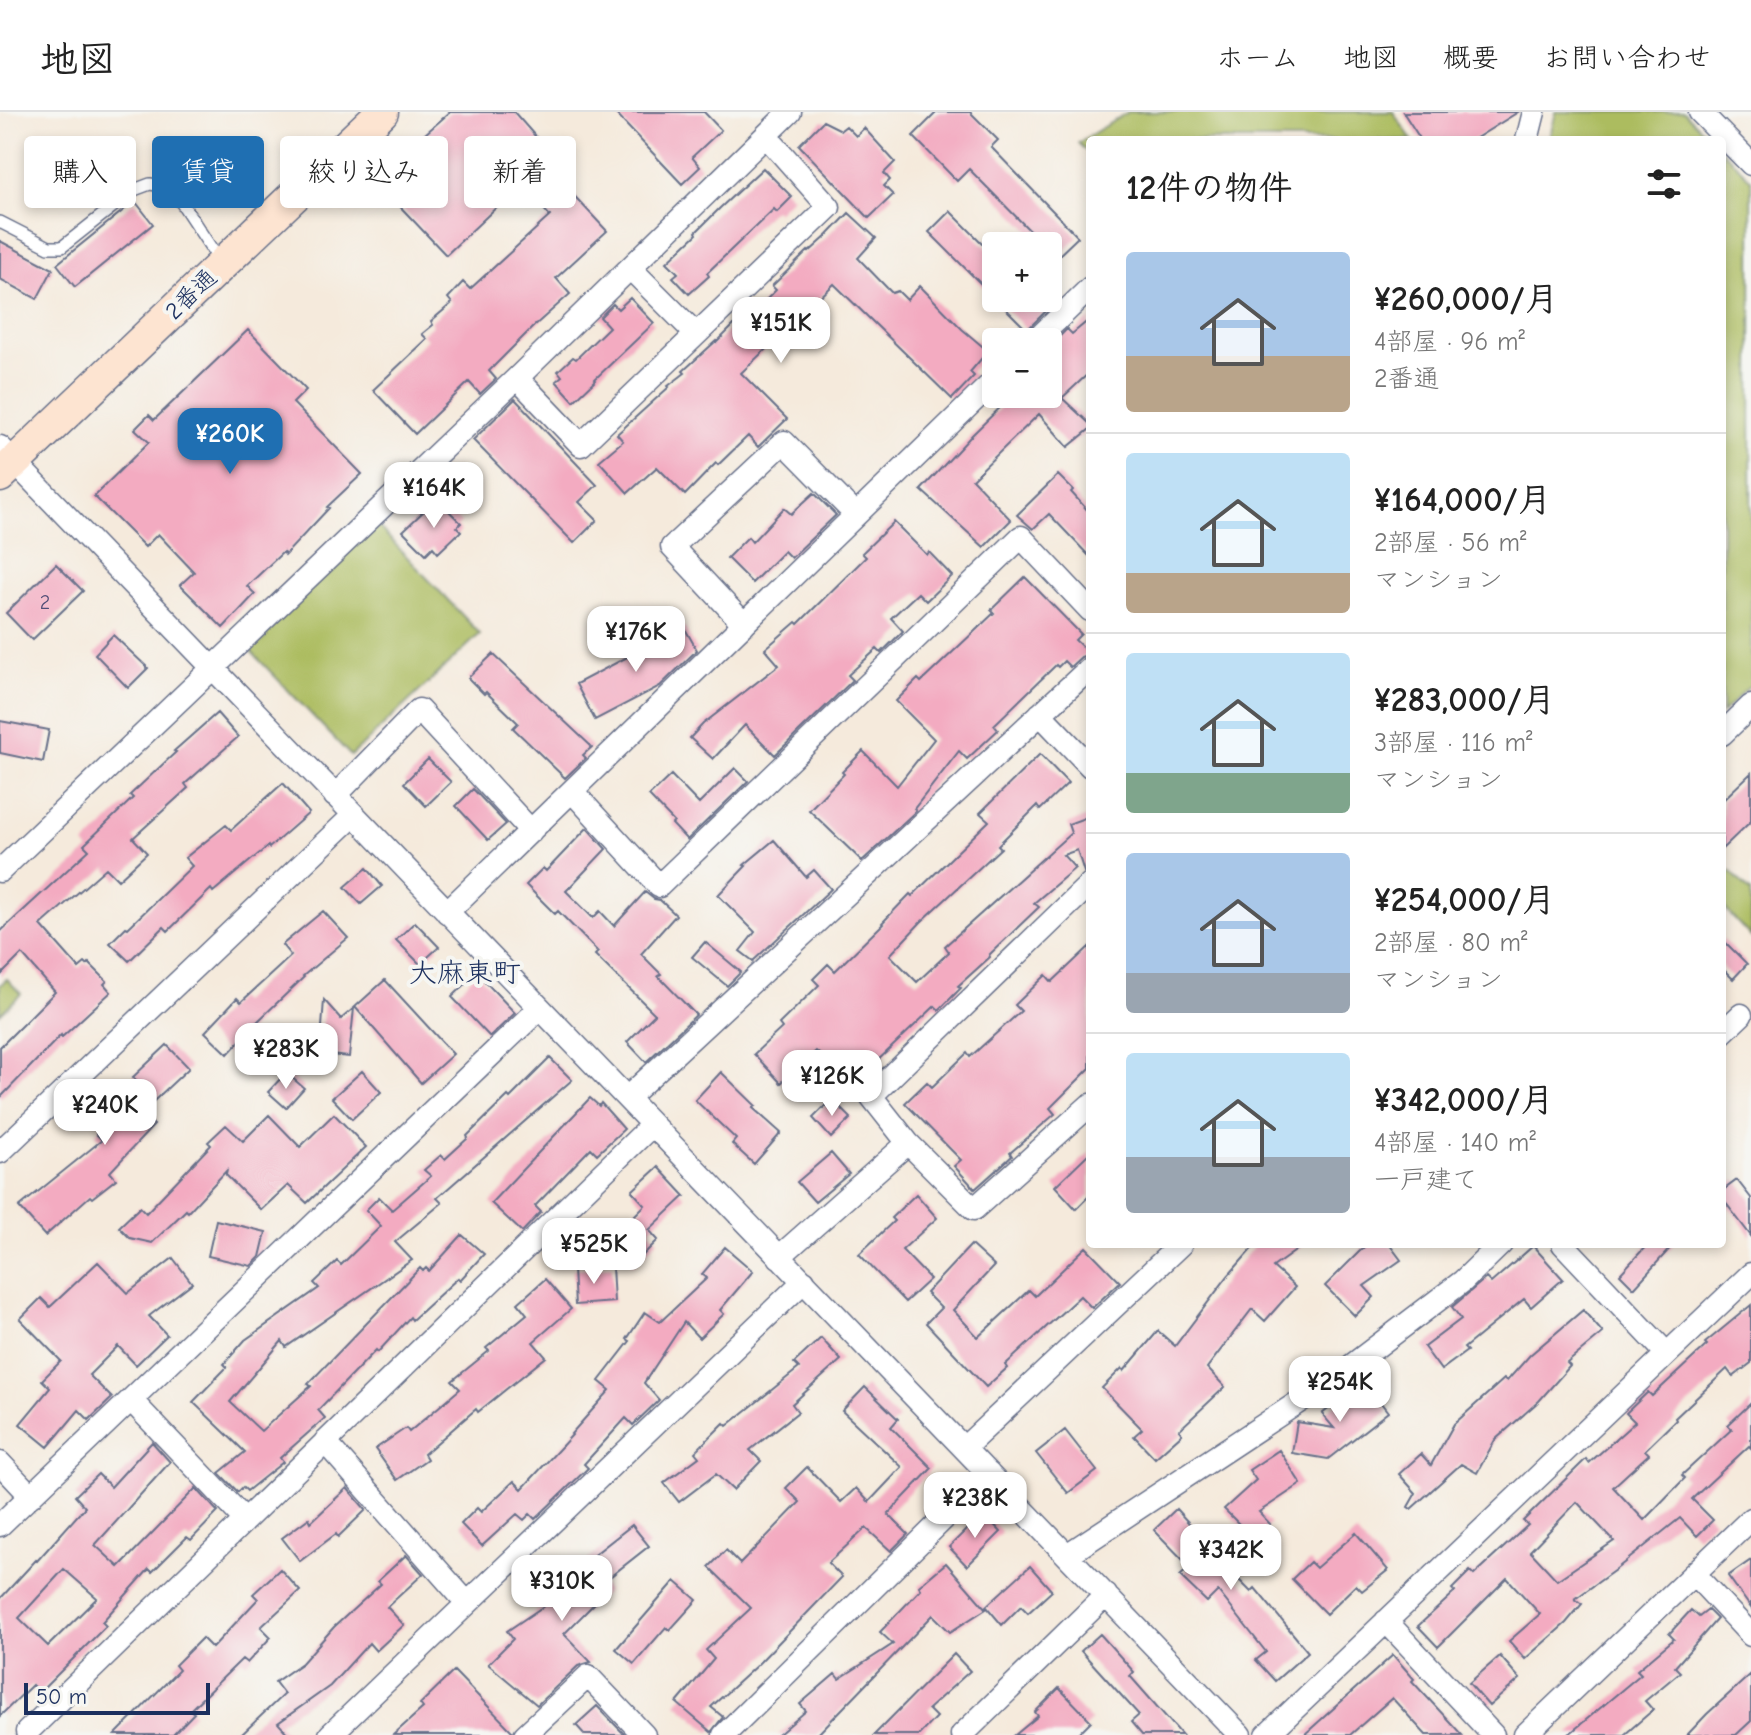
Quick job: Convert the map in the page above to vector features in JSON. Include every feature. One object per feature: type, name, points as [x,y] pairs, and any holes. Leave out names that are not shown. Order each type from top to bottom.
[{"type":"main road","name":"2番通","points":[[5,462],[222,264],[368,120]]},
{"type":"street","points":[[0,871],[517,378],[790,112]]},
{"type":"street","points":[[1528,136],[1534,112]]},
{"type":"street","points":[[1700,112],[1747,153]]},
{"type":"street","points":[[517,378],[581,445],[829,207],[766,136]]},
{"type":"street","points":[[630,268],[696,334]]},
{"type":"street","points":[[1049,328],[1086,292]]},
{"type":"street","points":[[447,912],[982,393]]},
{"type":"street","points":[[744,624],[672,547],[784,442],[856,515]]},
{"type":"street","points":[[5,462],[212,667],[1240,1735]]},
{"type":"street","points":[[572,791],[659,886],[1021,537],[1086,606]]},
{"type":"street","points":[[627,1098],[1086,672]]},
{"type":"street","points":[[1726,730],[1751,706]]},
{"type":"street","points":[[335,796],[419,710],[531,831]]},
{"type":"street","points":[[1040,714],[1086,762]]},
{"type":"street","points":[[0,1152],[354,815]]},
{"type":"street","points":[[1086,888],[871,1096],[908,1143],[974,1209],[1086,1109]]},
{"type":"street","points":[[0,1525],[540,1008]]},
{"type":"street","points":[[1726,1029],[1741,1015]]},
{"type":"street","points":[[27,1732],[652,1125]]},
{"type":"street","points":[[779,1257],[908,1143]]},
{"type":"street","points":[[964,1448],[1177,1248]]},
{"type":"street","points":[[1067,1555],[1338,1376],[1463,1281],[1497,1248]]},
{"type":"street","points":[[1567,1248],[1667,1354]]},
{"type":"street","points":[[1267,1735],[1751,1274]]},
{"type":"street","points":[[340,1732],[467,1603],[804,1281]]},
{"type":"street","points":[[131,1400],[245,1520]]},
{"type":"street","points":[[325,1442],[467,1603]]},
{"type":"street","points":[[0,1463],[31,1496]]},
{"type":"street","points":[[724,1735],[989,1474]]},
{"type":"street","points":[[1525,1735],[1751,1519]]},
{"type":"street","points":[[1694,1574],[1751,1635]]},
{"type":"street","points":[[962,1735],[1106,1595]]},
{"type":"street","points":[[1386,1621],[1493,1735]]},
{"type":"street","points":[[525,1735],[588,1676],[644,1735]]},
{"type":"lane","points":[[0,222],[49,247],[62,247],[134,190],[150,184],[164,186],[177,196],[222,264]]},
{"type":"green space","points":[[1128,112],[1393,112],[1409,136],[1089,136]]},
{"type":"green space","points":[[1556,112],[1684,112],[1708,136],[1550,136]]},
{"type":"green space","points":[[1086,138],[1086,151],[1078,143]]},
{"type":"green space","points":[[1726,154],[1751,179],[1751,685],[1726,709]]},
{"type":"green space","points":[[375,523],[480,634],[351,756],[246,646]]},
{"type":"green space","points":[[1726,867],[1751,892],[1751,937],[1726,910]]},
{"type":"green space","points":[[7,979],[21,994],[0,1014],[0,985]]},
{"type":"building","points":[[450,112],[514,112],[535,136],[464,136],[464,208],[496,208],[446,255],[401,208],[448,208],[448,136],[423,136]]},
{"type":"building","points":[[614,112],[704,112],[721,130],[692,157],[700,167],[682,184]]},
{"type":"building","points":[[937,112],[970,112],[998,140],[991,147],[1078,237],[1062,252],[1062,232],[1031,232],[969,169],[957,181],[913,136]]},
{"type":"building","points":[[1403,112],[1518,112],[1479,136],[1418,136]]},
{"type":"building","points":[[823,121],[841,130],[846,126],[856,136],[864,128],[895,162],[884,173],[890,180],[884,186],[893,195],[869,218],[799,145]]},
{"type":"building","points":[[763,168],[792,197],[777,212],[774,209],[689,294],[673,277],[678,273],[667,262]]},
{"type":"building","points":[[576,198],[607,231],[556,278],[570,294],[489,371],[496,379],[480,394],[469,382],[415,434],[373,390],[427,339],[422,334],[433,325],[431,321],[452,303],[448,298],[463,282],[470,289],[550,216],[543,208],[576,208]]},
{"type":"building","points":[[136,202],[153,224],[75,287],[57,264],[126,208],[136,208]]},
{"type":"building","points":[[950,211],[982,243],[982,285],[929,232]]},
{"type":"building","points":[[849,213],[876,238],[858,258],[892,293],[898,291],[907,300],[920,286],[982,346],[982,358],[970,372],[974,376],[952,399],[834,284],[741,373],[787,419],[758,447],[748,436],[685,495],[657,467],[628,493],[599,461],[623,441],[617,434],[743,316],[746,320],[776,290],[772,286]]},
{"type":"building","points":[[0,241],[53,269],[37,299],[0,279]]},
{"type":"building","points":[[630,298],[654,323],[574,401],[556,381],[562,376],[558,371],[573,357],[576,359],[609,327],[600,317],[613,304],[618,309]]},
{"type":"building","points":[[1009,312],[1045,312],[1029,328],[1025,328]]},
{"type":"building","points":[[1086,322],[1086,376],[1062,398],[1062,334],[1067,329],[1072,334]]},
{"type":"building","points":[[248,330],[306,390],[293,403],[362,474],[327,507],[285,555],[283,552],[247,586],[255,594],[223,628],[180,585],[194,572],[158,534],[145,547],[94,496],[149,442],[135,429],[149,415],[154,420]]},
{"type":"building","points":[[1062,398],[1086,420],[1086,432],[1068,447],[1039,414],[972,479],[1011,520],[984,547],[921,490],[1000,408],[1062,408]]},
{"type":"building","points":[[515,399],[597,485],[579,502],[597,520],[574,543],[473,440]]},
{"type":"building","points":[[1058,475],[1086,509],[1086,553],[1049,514],[1033,529],[1017,515]]},
{"type":"building","points":[[814,493],[836,515],[791,558],[784,551],[752,583],[727,558],[748,537],[752,542],[784,508],[791,514]]},
{"type":"building","points":[[443,505],[461,523],[457,527],[461,531],[438,553],[433,547],[426,554],[403,531],[426,509],[432,515]]},
{"type":"building","points":[[894,522],[952,576],[926,601],[918,593],[891,618],[903,631],[881,653],[877,649],[848,675],[853,680],[775,755],[745,725],[713,759],[690,738],[703,724],[779,665],[765,649],[796,622],[798,624],[866,557],[862,553]]},
{"type":"building","points":[[56,564],[83,591],[32,640],[6,613]]},
{"type":"building","points":[[1025,577],[1081,634],[1075,640],[1086,650],[1086,655],[1070,667],[1064,661],[1058,667],[1056,665],[994,725],[998,730],[967,759],[959,751],[914,809],[916,811],[862,861],[809,810],[863,751],[897,786],[934,739],[896,701],[918,679],[921,682],[994,613],[991,610]]},
{"type":"building","points":[[684,627],[697,650],[660,686],[595,720],[576,684]]},
{"type":"building","points":[[113,635],[148,668],[128,688],[95,654]]},
{"type":"building","points":[[493,654],[592,747],[583,755],[586,758],[565,778],[513,728],[518,723],[468,678]]},
{"type":"building","points":[[217,713],[238,737],[185,784],[188,788],[133,838],[147,853],[118,880],[106,868],[41,925],[79,968],[89,963],[107,981],[104,984],[111,992],[61,1035],[0,1098],[0,1047],[55,992],[22,954],[0,976],[0,932],[89,850],[84,845],[133,798],[130,795]]},
{"type":"building","points":[[0,721],[49,730],[43,762],[0,753]]},
{"type":"building","points":[[1040,754],[1068,783],[1040,810],[1037,806],[998,845],[1001,848],[890,955],[917,982],[949,952],[945,946],[1071,833],[1068,824],[1086,817],[1086,871],[1077,850],[1063,855],[1075,868],[1034,903],[1039,907],[958,986],[961,988],[939,1010],[935,1006],[875,1063],[880,1068],[859,1089],[816,1051],[781,1083],[754,1054],[782,1028],[779,1024],[819,985],[813,979],[828,964],[835,971],[910,894],[912,896],[989,821],[980,813]]},
{"type":"building","points":[[428,759],[451,782],[426,806],[404,783]]},
{"type":"building","points":[[735,768],[748,781],[687,840],[649,796],[671,775],[699,804]]},
{"type":"building","points":[[1751,773],[1751,821],[1726,845],[1726,797]]},
{"type":"building","points":[[283,783],[309,813],[213,892],[211,889],[168,931],[164,927],[129,961],[110,943],[192,866],[185,858],[226,825],[231,830]]},
{"type":"building","points":[[473,789],[506,824],[488,840],[456,806]]},
{"type":"building","points":[[587,828],[606,849],[566,891],[593,918],[600,911],[614,926],[645,892],[660,900],[676,915],[641,954],[696,1015],[646,1062],[627,1042],[655,1014],[595,955],[598,952],[558,911],[555,914],[526,885],[543,868],[546,871]]},
{"type":"building","points":[[774,840],[806,877],[814,870],[831,889],[753,961],[740,951],[755,932],[718,895],[744,865]]},
{"type":"building","points":[[367,868],[382,886],[361,904],[345,887]]},
{"type":"building","points":[[323,911],[348,938],[303,976],[228,1054],[205,1032],[237,998],[241,1002],[291,956],[282,945]]},
{"type":"building","points":[[415,922],[439,947],[420,964],[396,940]]},
{"type":"building","points":[[705,942],[741,972],[727,986],[692,957]]},
{"type":"building","points":[[1726,943],[1747,964],[1733,979],[1726,972]]},
{"type":"building","points":[[1086,950],[1086,1072],[1050,1108],[1055,1114],[975,1189],[954,1166],[961,1160],[905,1103],[927,1082],[932,1087],[967,1053],[970,1057],[1021,1011],[1015,1005],[1046,975],[1052,982]]},
{"type":"building","points":[[477,973],[515,1013],[490,1037],[452,997]]},
{"type":"building","points":[[385,980],[453,1054],[421,1083],[355,1007]]},
{"type":"building","points":[[324,1000],[341,1019],[354,1008],[349,1057],[320,1054]]},
{"type":"building","points":[[167,1045],[189,1068],[141,1113],[154,1125],[110,1172],[116,1179],[92,1198],[90,1196],[45,1236],[19,1207],[102,1140],[96,1134],[141,1085],[133,1077]]},
{"type":"building","points":[[550,1058],[572,1080],[437,1198],[442,1203],[395,1242],[412,1260],[286,1347],[282,1341],[230,1402],[261,1431],[311,1386],[308,1384],[420,1268],[429,1271],[462,1235],[484,1254],[460,1280],[458,1278],[412,1320],[410,1317],[318,1410],[325,1418],[280,1458],[283,1462],[247,1491],[243,1487],[238,1492],[219,1473],[245,1452],[193,1402],[227,1367],[224,1364],[245,1340],[319,1288],[314,1283],[337,1261],[341,1265],[381,1226],[366,1210],[379,1197],[392,1210],[431,1176],[424,1170],[441,1155],[445,1159]]},
{"type":"building","points":[[362,1071],[381,1092],[352,1119],[332,1098]]},
{"type":"building","points":[[721,1072],[756,1106],[753,1108],[781,1133],[754,1164],[732,1144],[736,1139],[695,1100]]},
{"type":"building","points":[[283,1076],[290,1076],[304,1088],[286,1108],[268,1092]]},
{"type":"building","points":[[590,1098],[599,1106],[601,1103],[624,1129],[597,1154],[591,1148],[535,1206],[541,1212],[522,1232],[491,1203]]},
{"type":"building","points":[[832,1099],[851,1118],[831,1138],[813,1118]]},
{"type":"building","points":[[334,1114],[366,1147],[307,1203],[288,1185],[261,1210],[226,1175],[227,1170],[188,1212],[186,1210],[152,1243],[130,1238],[119,1227],[140,1207],[146,1213],[226,1125],[243,1141],[269,1115],[300,1147]]},
{"type":"building","points":[[831,1153],[849,1174],[815,1202],[797,1182]]},
{"type":"building","points":[[1086,1156],[1086,1199],[1076,1209],[1055,1186]]},
{"type":"building","points":[[658,1167],[685,1196],[649,1230],[658,1240],[633,1265],[609,1241],[645,1205],[632,1191]]},
{"type":"building","points":[[1737,1180],[1751,1198],[1751,1236],[1726,1203],[1726,1188]]},
{"type":"building","points":[[916,1194],[937,1218],[902,1250],[930,1279],[905,1302],[859,1254],[894,1221],[891,1218]]},
{"type":"building","points":[[216,1220],[266,1232],[260,1257],[251,1266],[208,1256]]},
{"type":"building","points":[[971,1245],[994,1266],[953,1310],[978,1337],[1029,1290],[1035,1296],[1086,1247],[1120,1282],[1092,1308],[1080,1296],[1005,1365],[1007,1368],[986,1387],[926,1323],[941,1308],[926,1293]]},
{"type":"building","points":[[725,1247],[753,1271],[720,1310],[724,1314],[699,1338],[684,1322],[644,1383],[659,1400],[633,1425],[626,1418],[584,1464],[588,1468],[535,1519],[530,1514],[524,1520],[517,1514],[482,1546],[461,1524],[477,1508],[481,1512],[514,1481],[522,1489],[610,1390],[599,1381],[630,1341],[627,1339],[645,1312],[660,1322],[707,1278],[702,1274]]},
{"type":"building","points":[[1252,1248],[1299,1248],[1273,1267],[1295,1287],[1265,1321],[1252,1309],[1207,1368],[1225,1387],[1179,1430],[1182,1434],[1155,1458],[1134,1436],[1142,1429],[1102,1388],[1122,1368],[1124,1371],[1158,1331],[1175,1346]]},
{"type":"building","points":[[1363,1248],[1392,1248],[1401,1260],[1364,1286],[1374,1297],[1355,1316],[1325,1286]]},
{"type":"building","points":[[1531,1248],[1535,1248],[1563,1279],[1531,1307],[1524,1299],[1464,1348],[1467,1351],[1441,1370],[1424,1347],[1461,1319],[1452,1307],[1486,1278],[1491,1283]]},
{"type":"building","points":[[1644,1248],[1670,1248],[1634,1288],[1620,1274]]},
{"type":"building","points":[[173,1258],[192,1283],[149,1316],[167,1335],[136,1365],[118,1346],[89,1375],[112,1398],[89,1420],[79,1410],[48,1447],[20,1424],[50,1388],[42,1380],[61,1361],[20,1319],[41,1298],[50,1307],[98,1262],[128,1293]]},
{"type":"building","points":[[612,1266],[614,1302],[575,1305],[573,1269]]},
{"type":"building","points":[[545,1279],[571,1309],[533,1342],[546,1357],[478,1412],[476,1409],[424,1454],[427,1459],[397,1480],[375,1449],[406,1428],[409,1432],[460,1389],[452,1381],[527,1314],[518,1303]]},
{"type":"building","points":[[1751,1305],[1751,1363],[1733,1377],[1727,1369],[1675,1418],[1645,1450],[1649,1454],[1613,1487],[1644,1520],[1685,1478],[1682,1475],[1732,1429],[1728,1425],[1751,1403],[1751,1448],[1749,1446],[1692,1499],[1713,1520],[1697,1536],[1680,1518],[1575,1599],[1582,1604],[1566,1623],[1525,1659],[1509,1641],[1540,1614],[1507,1578],[1438,1647],[1418,1626],[1455,1592],[1452,1589],[1470,1571],[1474,1575],[1528,1525],[1523,1521],[1586,1459],[1589,1463],[1635,1422],[1626,1413],[1648,1392],[1652,1396],[1707,1345],[1705,1343]],"holes":[[[1577,1502],[1614,1541],[1557,1580],[1530,1551]]]},
{"type":"building","points":[[1583,1310],[1603,1333],[1567,1363],[1570,1366],[1539,1401],[1495,1440],[1477,1473],[1461,1464],[1411,1509],[1408,1507],[1416,1493],[1399,1474],[1421,1454],[1431,1465],[1454,1424],[1504,1379],[1507,1381],[1530,1355]]},
{"type":"building","points":[[821,1338],[841,1360],[792,1404],[798,1412],[750,1450],[761,1461],[733,1490],[716,1474],[679,1502],[664,1483],[699,1457],[695,1452],[724,1423],[727,1426],[799,1368],[794,1363]]},
{"type":"building","points":[[1364,1381],[1388,1412],[1328,1459],[1292,1453],[1297,1422],[1334,1428],[1322,1414]]},
{"type":"building","points":[[865,1387],[898,1419],[891,1427],[932,1468],[888,1514],[908,1534],[891,1551],[866,1528],[828,1563],[842,1577],[757,1665],[711,1707],[723,1717],[711,1732],[677,1703],[714,1659],[706,1650],[751,1608],[709,1567],[726,1550],[740,1564],[800,1502],[786,1488],[807,1467],[841,1502],[856,1488],[869,1502],[902,1467],[842,1411]]},
{"type":"building","points":[[1065,1430],[1097,1471],[1068,1493],[1036,1453]]},
{"type":"building","points":[[152,1442],[170,1462],[95,1545],[119,1567],[196,1488],[218,1512],[191,1540],[187,1537],[152,1572],[149,1569],[102,1622],[106,1626],[39,1693],[32,1685],[0,1716],[0,1599],[85,1507],[75,1496],[98,1474],[111,1487]],"holes":[[[64,1569],[97,1598],[48,1646],[19,1618]]]},
{"type":"building","points":[[1279,1450],[1301,1484],[1259,1512],[1270,1524],[1254,1539],[1224,1509],[1256,1480],[1249,1470]]},
{"type":"building","points":[[347,1488],[366,1510],[338,1537],[336,1534],[300,1561],[282,1538],[309,1518],[311,1522]]},
{"type":"building","points":[[1176,1509],[1198,1533],[1206,1526],[1232,1560],[1225,1566],[1251,1592],[1255,1588],[1308,1652],[1275,1681],[1256,1660],[1266,1652],[1218,1591],[1207,1602],[1180,1576],[1190,1567],[1154,1530]]},
{"type":"building","points":[[983,1513],[1001,1532],[967,1566],[949,1547]]},
{"type":"building","points":[[632,1525],[649,1546],[601,1584],[607,1591],[564,1634],[591,1662],[578,1666],[537,1705],[488,1664],[513,1639],[507,1631],[560,1595],[557,1591],[590,1558]]},
{"type":"building","points":[[1356,1533],[1388,1570],[1362,1591],[1356,1585],[1326,1614],[1292,1579],[1310,1562],[1316,1568]]},
{"type":"building","points":[[406,1555],[423,1574],[387,1607],[404,1625],[376,1651],[369,1643],[330,1686],[278,1723],[289,1735],[241,1735],[284,1694],[275,1682],[302,1663]]},
{"type":"building","points":[[1751,1560],[1751,1608],[1728,1576]]},
{"type":"building","points":[[946,1563],[986,1609],[950,1632],[933,1615],[817,1735],[778,1735],[806,1711],[800,1704],[835,1674],[839,1679],[893,1644],[880,1632],[921,1589],[919,1586]]},
{"type":"building","points":[[1030,1566],[1052,1591],[1028,1613],[1021,1606],[1002,1625],[986,1606]]},
{"type":"building","points":[[280,1569],[300,1591],[261,1627],[271,1637],[247,1663],[242,1659],[190,1710],[194,1713],[173,1735],[115,1735],[179,1670],[175,1665],[202,1638],[212,1648],[258,1599],[253,1594]]},
{"type":"building","points":[[675,1581],[697,1600],[670,1630],[666,1627],[634,1664],[616,1649]]},
{"type":"building","points":[[1691,1610],[1699,1617],[1708,1610],[1717,1619],[1675,1667],[1680,1672],[1645,1701],[1653,1710],[1624,1735],[1568,1735],[1641,1674],[1637,1670],[1674,1639],[1669,1634]]},
{"type":"building","points":[[1100,1634],[1134,1672],[1130,1676],[1182,1735],[1142,1735],[1131,1722],[1139,1715],[1081,1651]]},
{"type":"building","points":[[954,1654],[970,1671],[928,1709],[936,1717],[919,1735],[874,1735]]},
{"type":"building","points":[[1393,1655],[1414,1679],[1412,1681],[1462,1735],[1426,1735],[1392,1698],[1350,1735],[1304,1735]]},
{"type":"building","points":[[1500,1656],[1520,1679],[1489,1706],[1469,1683]]},
{"type":"building","points":[[454,1671],[512,1731],[511,1735],[393,1735],[423,1708],[420,1704]]},
{"type":"building","points":[[1751,1674],[1751,1721],[1736,1735],[1687,1735],[1707,1714]]},
{"type":"building","points":[[1059,1688],[1091,1721],[1077,1735],[1015,1735],[1038,1716],[1035,1712]]},
{"type":"building","points":[[597,1706],[625,1735],[585,1735],[576,1725]]},
{"type":"district","name":"大麻東町","points":[[465,973]]}]
